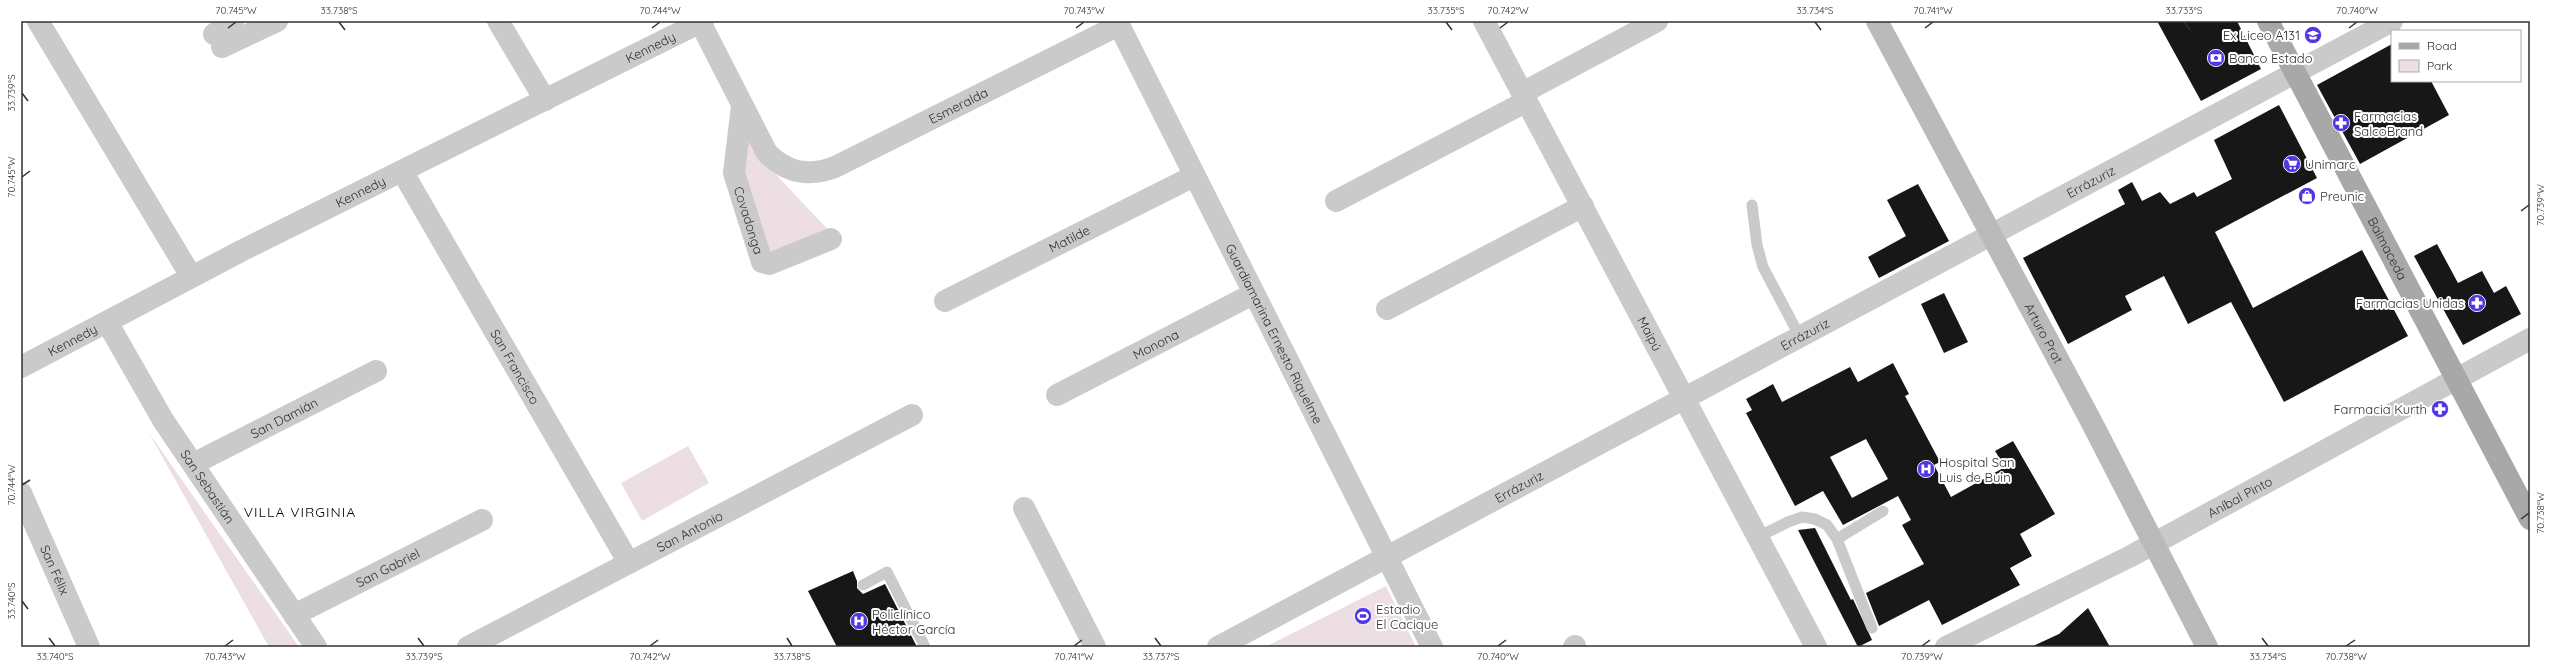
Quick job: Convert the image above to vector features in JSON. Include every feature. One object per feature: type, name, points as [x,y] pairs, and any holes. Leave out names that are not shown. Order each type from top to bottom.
[{"type":"main road","name":"Arturo Prat","points":[[1877,21],[1992,234],[2207,647]]},
{"type":"main road","name":"Balmaceda","points":[[2268,21],[2457,377],[2530,519]]},
{"type":"street","points":[[38,21],[191,276]]},
{"type":"street","points":[[233,21],[218,40],[267,23]]},
{"type":"street","points":[[498,21],[544,100]]},
{"type":"street","name":"Maipú","points":[[1484,21],[1816,647]]},
{"type":"street","points":[[1336,202],[1525,97],[1656,21]]},
{"type":"street","name":"Errázuriz","points":[[1218,647],[2392,21]]},
{"type":"street","points":[[702,22],[742,106]]},
{"type":"street","name":"Kennedy","points":[[21,367],[191,276],[702,22]]},
{"type":"street","name":"Esmeralda","points":[[742,106],[768,153],[775,161],[794,171],[815,173],[835,166],[1118,23]]},
{"type":"street","name":"Guardiamarina Ernesto Riquelme","points":[[1118,23],[1385,557],[1432,647]]},
{"type":"street","name":"Covadonga","points":[[742,106],[734,173],[762,262],[770,264],[831,238]]},
{"type":"street","name":"San Francisco","points":[[402,170],[629,563]]},
{"type":"street","name":"Matilde","points":[[945,301],[1194,176]]},
{"type":"street","points":[[1387,309],[1582,206]]},
{"type":"street","name":"Monona","points":[[1058,395],[1253,294]]},
{"type":"street","name":"San Sebastián","points":[[107,322],[141,384],[316,647]]},
{"type":"street","name":"Aníbal Pinto","points":[[1946,647],[2153,543],[2457,377],[2530,339]]},
{"type":"street","name":"San Damián","points":[[193,464],[376,372]]},
{"type":"street","name":"San Antonio","points":[[468,647],[912,416]]},
{"type":"street","name":"San Félix","points":[[21,493],[89,647]]},
{"type":"street","points":[[1024,508],[1095,647]]},
{"type":"street","name":"San Gabriel","points":[[294,615],[482,520]]},
{"type":"lane","points":[[1752,205],[1757,245],[1763,267],[1800,337]]},
{"type":"lane","points":[[1837,539],[1883,511]]},
{"type":"lane","points":[[1758,537],[1788,522],[1809,517],[1827,525],[1837,539],[1872,628]]},
{"type":"lane","points":[[863,585],[887,572],[925,647]]},
{"type":"green space","points":[[745,132],[768,166],[832,234],[768,259],[740,167]]},
{"type":"green space","points":[[149,433],[299,647],[269,647]]},
{"type":"green space","points":[[688,446],[709,483],[642,521],[621,483]]},
{"type":"green space","name":"Estadio El Cacique","points":[[1386,586],[1416,647],[1265,647]]},
{"type":"building","name":"Banco Estado","points":[[2157,21],[2237,21],[2261,69],[2201,101]]},
{"type":"building","points":[[2391,45],[2391,82],[2432,82],[2449,115],[2360,164],[2317,85]]},
{"type":"building","points":[[2279,105],[2317,178],[2215,232],[2253,308],[2362,250],[2408,336],[2284,402],[2231,302],[2188,324],[2164,276],[2125,296],[2132,310],[2068,344],[2023,258],[2125,204],[2118,190],[2132,182],[2142,201],[2160,192],[2170,204],[2194,192],[2197,197],[2232,179],[2214,140]]},
{"type":"building","points":[[1918,184],[1949,241],[1879,278],[1868,257],[1906,236],[1887,200]]},
{"type":"building","name":"Farmacias Unidas","points":[[2437,244],[2458,283],[2482,271],[2494,293],[2506,286],[2521,314],[2463,345],[2414,256]]},
{"type":"building","points":[[1944,293],[1968,342],[1944,353],[1921,304]]},
{"type":"building","points":[[1893,363],[1909,394],[1905,396],[1940,462],[1934,465],[1951,497],[2005,467],[1995,451],[2013,441],[2055,514],[2020,534],[2032,556],[2010,568],[2020,585],[1942,625],[1929,600],[1879,626],[1866,593],[1924,564],[1902,525],[1911,520],[1898,496],[1843,525],[1823,491],[1795,506],[1746,413],[1752,410],[1746,399],[1773,384],[1782,402],[1850,367],[1858,382]],"holes":[[[1866,439],[1888,479],[1852,498],[1830,457]]]},
{"type":"building","points":[[1815,528],[1851,600],[1853,599],[1872,640],[1858,647],[1798,530]]},
{"type":"building","name":"Policlínico Héctor García","points":[[853,571],[857,581],[857,588],[863,594],[885,584],[917,647],[837,647],[808,591]]},
{"type":"building","points":[[2088,608],[2110,647],[2031,647],[2059,634]]},
{"type":"place","name":"Ex Liceo A131","points":[[2313,35]]},
{"type":"place","name":"Banco Estado","points":[[2216,58]]},
{"type":"place","name":"Farmacias SalcoBrand","points":[[2341,123]]},
{"type":"place","name":"Unimarc","points":[[2292,164]]},
{"type":"place","name":"Preunic","points":[[2307,196]]},
{"type":"place","name":"Farmacias Unidas","points":[[2477,303]]},
{"type":"place","name":"Farmacia Kurth","points":[[2440,409]]},
{"type":"place","name":"Hospital San Luis de Buin","points":[[1926,469]]},
{"type":"place","name":"Estadio El Cacique","points":[[1363,616]]},
{"type":"place","name":"Policlínico Héctor García","points":[[859,621]]},
{"type":"district","name":"VILLA VIRGINIA","points":[[300,512]]}]
